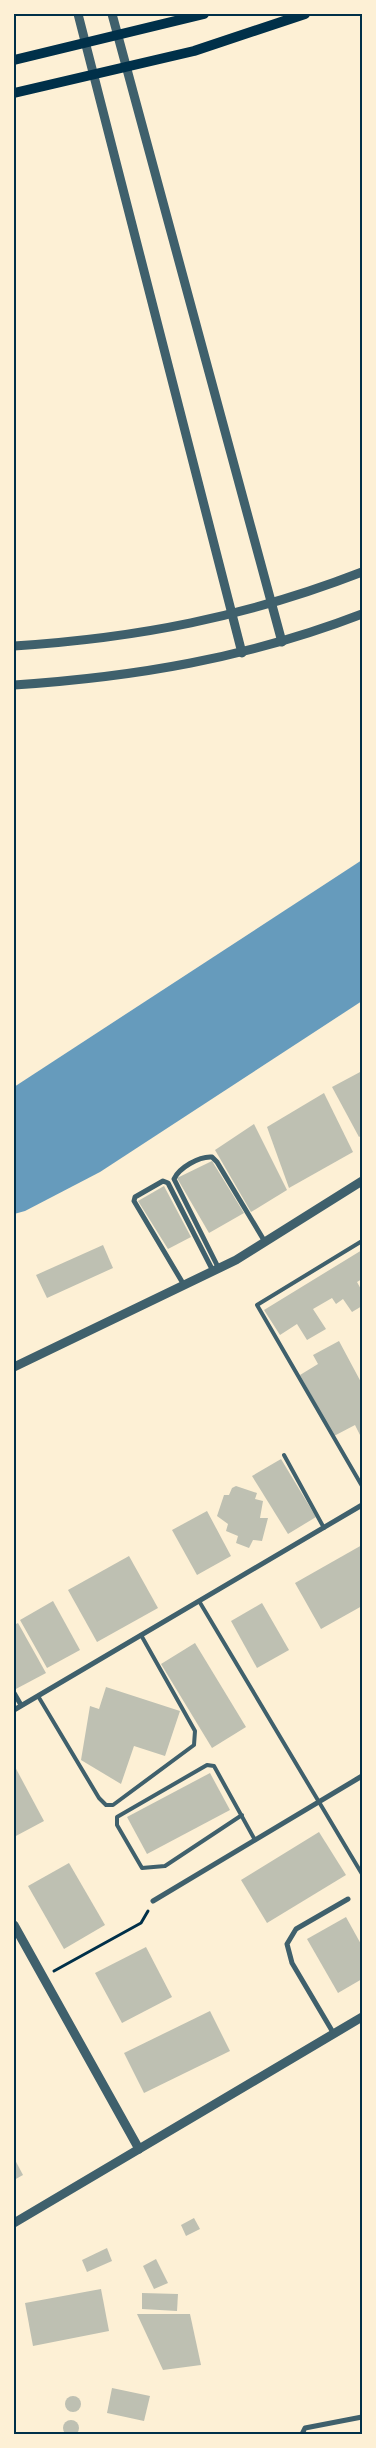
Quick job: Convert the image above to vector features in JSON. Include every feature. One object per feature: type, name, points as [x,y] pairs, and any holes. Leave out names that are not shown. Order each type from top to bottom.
[{"type":"main road","points":[[14,60],[204,14]]},
{"type":"main road","points":[[14,93],[194,51],[305,14]]},
{"type":"street","points":[[78,14],[242,653]]},
{"type":"street","points":[[112,14],[125,68],[282,642]]},
{"type":"street","points":[[14,646],[84,641],[150,632],[233,615],[271,604],[362,572]]},
{"type":"street","points":[[14,684],[88,680],[156,670],[242,653],[282,642],[362,614]]},
{"type":"street","points":[[216,1270],[174,1179],[177,1173],[199,1159],[212,1157],[217,1162],[264,1242]]},
{"type":"street","points":[[184,1285],[134,1201],[135,1197],[163,1181],[168,1182],[216,1270]]},
{"type":"street","points":[[14,1366],[216,1270],[362,1182]]},
{"type":"street","points":[[14,1710],[362,1506]]},
{"type":"street","points":[[14,1693],[21,1705]]},
{"type":"street","points":[[153,1901],[362,1776]]},
{"type":"street","points":[[334,2034],[292,1963],[287,1944],[296,1929],[348,1899]]},
{"type":"street","points":[[14,1925],[139,2149]]},
{"type":"street","points":[[14,2223],[362,2017]]},
{"type":"street","points":[[302,2434],[304,2428],[362,2417]]},
{"type":"lane","points":[[362,1241],[257,1305],[362,1486]]},
{"type":"lane","points":[[284,1455],[324,1528]]},
{"type":"lane","points":[[199,1601],[362,1874]]},
{"type":"lane","points":[[38,1696],[99,1798],[106,1805],[113,1805],[194,1745],[195,1730],[141,1635]]},
{"type":"lane","points":[[242,1816],[165,1866],[151,1869],[142,1868],[117,1825],[117,1817],[207,1765],[214,1766],[242,1816],[255,1840]]},
{"type":"path","points":[[43,1977],[141,1923],[153,1901]]},
{"type":"water","points":[[362,860],[362,1001],[100,1172],[25,1211],[14,1214],[14,1087]]},
{"type":"building","points":[[362,1071],[362,1135],[359,1137],[332,1087]]},
{"type":"building","points":[[324,1093],[353,1152],[289,1188],[267,1127]]},
{"type":"building","points":[[254,1124],[287,1190],[251,1212],[215,1150]]},
{"type":"building","points":[[212,1161],[244,1213],[209,1233],[177,1178]]},
{"type":"building","points":[[164,1186],[191,1237],[168,1249],[138,1201]]},
{"type":"building","points":[[103,1245],[113,1268],[47,1298],[36,1275]]},
{"type":"building","points":[[362,1250],[362,1279],[357,1282],[362,1291],[362,1306],[352,1312],[343,1299],[336,1304],[332,1298],[313,1309],[326,1329],[307,1340],[297,1324],[280,1335],[264,1310]]},
{"type":"building","points":[[339,1341],[362,1384],[362,1439],[355,1425],[334,1436],[300,1375],[318,1364],[313,1355]]},
{"type":"building","points":[[281,1459],[316,1517],[288,1534],[252,1476]]},
{"type":"building","points":[[236,1486],[257,1493],[255,1499],[263,1501],[260,1518],[268,1518],[262,1541],[253,1540],[249,1548],[236,1543],[238,1536],[226,1531],[228,1524],[217,1516],[224,1495],[229,1495],[232,1488]]},
{"type":"building","points":[[207,1511],[231,1556],[197,1575],[172,1530]]},
{"type":"building","points":[[362,1545],[362,1606],[321,1629],[295,1583]]},
{"type":"building","points":[[129,1556],[158,1608],[97,1642],[68,1590]]},
{"type":"building","points":[[53,1601],[80,1650],[47,1668],[20,1620]]},
{"type":"building","points":[[262,1603],[289,1650],[257,1668],[231,1621]]},
{"type":"building","points":[[18,1623],[46,1673],[14,1690],[14,1625]]},
{"type":"building","points":[[195,1643],[246,1727],[212,1748],[161,1664]]},
{"type":"building","points":[[106,1687],[180,1711],[165,1756],[134,1746],[121,1784],[81,1760],[90,1706],[99,1709]]},
{"type":"building","points":[[14,1765],[44,1821],[14,1837]]},
{"type":"building","points":[[210,1773],[230,1810],[147,1854],[127,1817]]},
{"type":"building","points":[[319,1832],[346,1875],[267,1923],[241,1880]]},
{"type":"building","points":[[69,1863],[105,1925],[64,1949],[28,1886]]},
{"type":"building","points":[[346,1917],[362,1946],[362,1979],[338,1993],[307,1939]]},
{"type":"building","points":[[146,1947],[172,1997],[122,2023],[95,1973]]},
{"type":"building","points":[[210,2011],[230,2051],[144,2093],[124,2053]]},
{"type":"building","points":[[14,2158],[23,2175],[14,2180]]},
{"type":"building","points":[[194,2218],[200,2229],[186,2236],[181,2225]]},
{"type":"building","points":[[107,2248],[112,2261],[87,2272],[82,2260]]},
{"type":"building","points":[[156,2259],[168,2283],[154,2289],[143,2266]]},
{"type":"building","points":[[101,2289],[109,2331],[33,2346],[25,2303]]},
{"type":"building","points":[[142,2293],[178,2294],[177,2311],[142,2309]]},
{"type":"building","points":[[137,2314],[190,2314],[201,2365],[163,2370]]},
{"type":"building","points":[[112,2388],[150,2396],[144,2421],[107,2413]]},
{"type":"building","points":[[70,2396],[76,2396],[81,2401],[79,2410],[70,2412],[65,2407],[65,2401]]},
{"type":"building","points":[[71,2420],[77,2422],[79,2428],[77,2434],[71,2436],[65,2434],[63,2428],[65,2422]]}]
